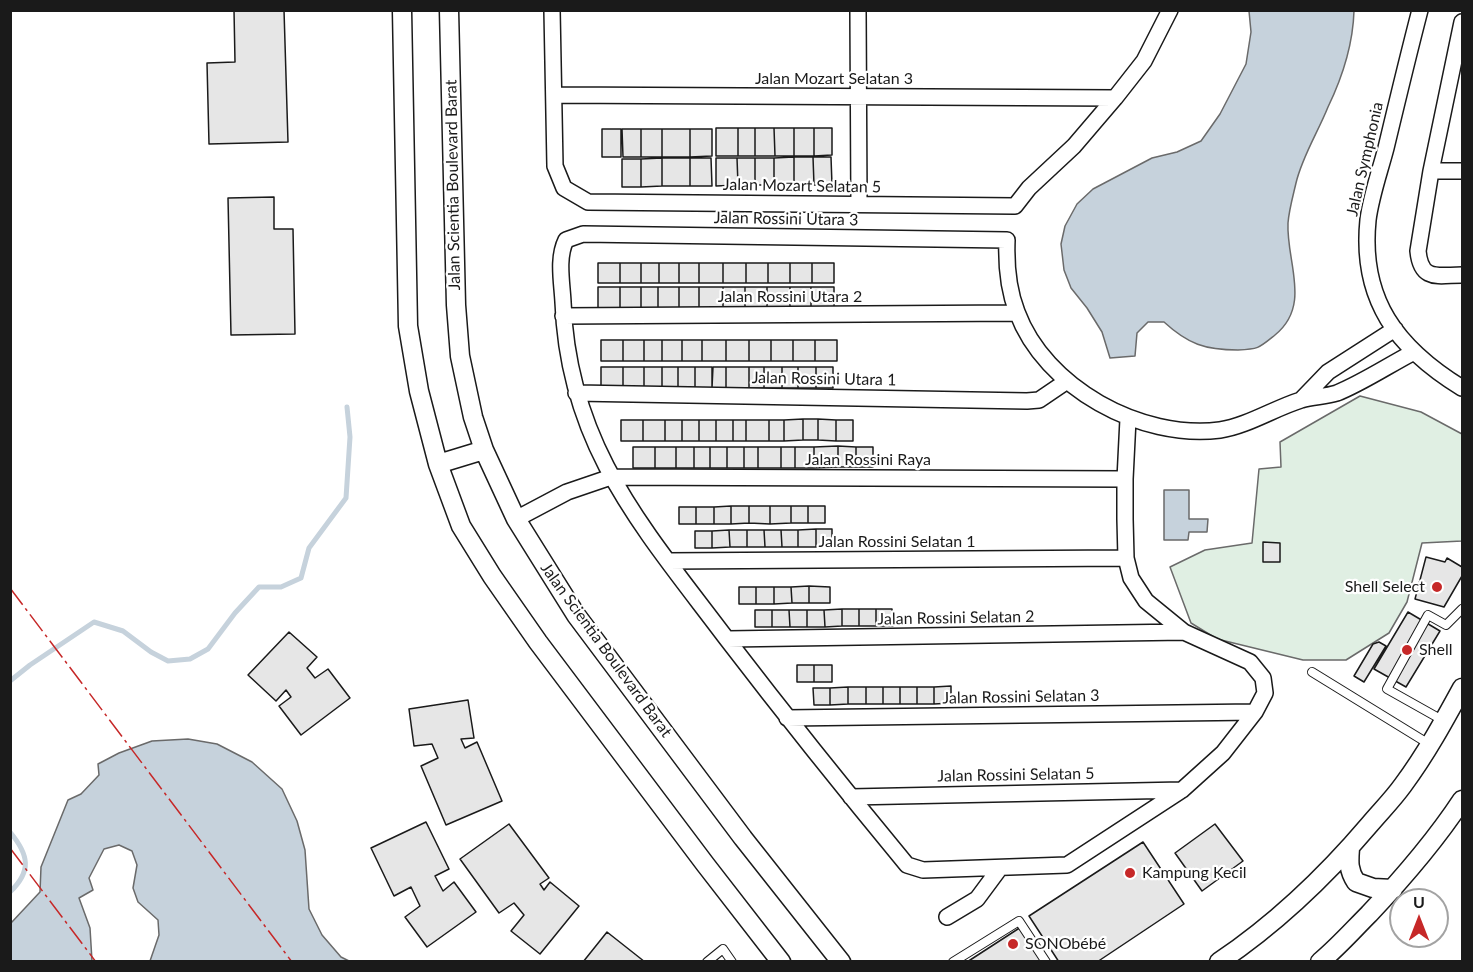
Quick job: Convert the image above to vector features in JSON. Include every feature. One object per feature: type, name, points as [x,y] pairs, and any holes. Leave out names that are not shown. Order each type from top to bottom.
[{"type":"street","points":[[402,10],[408,326],[419,391],[438,464],[461,526],[492,576],[538,642],[775,958]]},
{"type":"street","name":"Jalan Scientia Boulevard Barat","points":[[449,10],[457,326],[468,396],[484,450],[516,519],[576,615],[743,838],[842,962]]},
{"type":"street","points":[[552,10],[554,95]]},
{"type":"street","points":[[858,10],[859,204]]},
{"type":"street","points":[[1114,98],[1144,61],[1170,10]]},
{"type":"street","name":"Jalan Symphonia","points":[[1420,10],[1368,218],[1367,260],[1370,279],[1380,306],[1395,329],[1413,352],[1439,374],[1462,388]]},
{"type":"street","points":[[1462,22],[1458,67],[1431,171],[1418,251],[1422,270],[1430,274],[1462,275]]},
{"type":"street","name":"Jalan Mozart Selatan 3","points":[[554,95],[1114,98]]},
{"type":"street","name":"Jalan Mozart Selatan 5","points":[[554,95],[555,166],[564,188],[588,202],[1015,206],[1029,188],[1074,146],[1114,98]]},
{"type":"street","points":[[1431,171],[1462,171]]},
{"type":"street","name":"Jalan Rossini Utara 3","points":[[563,316],[561,251],[566,240],[584,234],[1007,240],[1009,285],[1017,313]]},
{"type":"street","points":[[1017,313],[1032,344],[1066,381],[1101,405],[1128,419],[1159,428],[1184,431],[1223,429],[1301,400],[1336,393],[1413,352]]},
{"type":"street","name":"Jalan Rossini Utara 2","points":[[563,316],[1017,313]]},
{"type":"street","points":[[563,316],[568,362],[590,434],[611,477],[641,526],[787,718],[851,797],[907,865],[923,870],[1067,865],[1182,790],[1224,753],[1255,712],[1265,693],[1263,678],[1250,662],[1184,632],[1146,601],[1131,578],[1126,558],[1125,479],[1128,419]]},
{"type":"street","points":[[1301,400],[1328,372],[1395,329]]},
{"type":"street","name":"Jalan Rossini Utara 1","points":[[576,393],[1027,401],[1039,400],[1066,381]]},
{"type":"street","points":[[438,464],[484,450]]},
{"type":"street","name":"Jalan Rossini Raya","points":[[516,519],[567,492],[611,477],[1125,479]]},
{"type":"street","name":"Jalan Rossini Selatan 1","points":[[668,561],[1126,558]]},
{"type":"street","name":"Jalan Rossini Selatan 2","points":[[728,639],[1184,632]]},
{"type":"street","points":[[1218,962],[1242,946],[1303,897],[1350,848],[1402,787],[1431,745],[1462,688]]},
{"type":"street","name":"Jalan Rossini Selatan 3","points":[[787,718],[1255,712]]},
{"type":"street","name":"Jalan Rossini Selatan 5","points":[[851,797],[1182,790]]},
{"type":"street","points":[[1394,888],[1445,826],[1462,800]]},
{"type":"street","points":[[1350,848],[1350,874],[1356,882],[1373,888],[1389,889]]},
{"type":"street","points":[[947,917],[976,899],[1000,868]]},
{"type":"street","points":[[1320,962],[1389,893]]},
{"type":"lane","points":[[1444,721],[1388,689],[1428,615],[1446,625],[1462,609]]},
{"type":"lane","points":[[1312,672],[1431,745]]},
{"type":"lane","points":[[953,962],[1019,921],[1046,962]]},
{"type":"lane","points":[[707,962],[723,949],[732,962]]},
{"type":"green space","points":[[1360,396],[1421,412],[1462,434],[1462,541],[1422,543],[1407,602],[1389,633],[1346,660],[1303,660],[1217,639],[1191,623],[1170,567],[1205,550],[1252,543],[1259,469],[1281,467],[1280,442]]},
{"type":"shaded area","points":[[1249,11],[1354,11],[1349,48],[1342,72],[1302,164],[1290,208],[1288,238],[1295,282],[1292,310],[1286,323],[1275,335],[1255,348],[1226,350],[1206,347],[1189,341],[1164,322],[1148,322],[1137,333],[1135,356],[1110,358],[1102,332],[1071,288],[1064,270],[1061,244],[1065,226],[1077,204],[1093,189],[1152,158],[1177,152],[1201,141],[1220,114],[1246,64],[1251,32]]},
{"type":"shaded area","points":[[1164,490],[1189,490],[1189,519],[1208,519],[1207,532],[1189,532],[1188,540],[1164,540]]},
{"type":"shaded area","points":[[188,739],[217,744],[252,762],[282,789],[297,821],[305,850],[309,909],[322,935],[341,957],[349,961],[150,961],[159,935],[158,920],[138,902],[133,888],[137,865],[132,851],[119,845],[104,849],[89,878],[93,890],[79,898],[90,928],[92,961],[11,961],[11,923],[40,892],[41,867],[68,800],[81,794],[99,775],[98,764],[119,753],[152,741]]},
{"type":"building","points":[[234,10],[284,10],[288,142],[209,144],[207,63],[235,62]]},
{"type":"building","points":[[716,128],[738,128],[738,156],[716,156]]},
{"type":"building","points":[[738,128],[755,128],[755,156],[738,156]]},
{"type":"building","points":[[755,128],[774,128],[775,156],[755,156]]},
{"type":"building","points":[[774,128],[794,128],[794,156],[775,156]]},
{"type":"building","points":[[794,128],[814,128],[814,156],[794,156]]},
{"type":"building","points":[[814,128],[832,128],[832,155],[814,156]]},
{"type":"building","points":[[602,129],[621,129],[621,157],[602,157]]},
{"type":"building","points":[[622,129],[641,129],[641,157],[623,157]]},
{"type":"building","points":[[641,129],[662,129],[662,157],[641,157]]},
{"type":"building","points":[[662,129],[690,129],[690,157],[662,157]]},
{"type":"building","points":[[690,129],[712,129],[712,156],[690,157]]},
{"type":"building","points":[[794,157],[813,157],[814,185],[794,185]]},
{"type":"building","points":[[794,157],[794,185],[774,185],[774,158]]},
{"type":"building","points":[[813,157],[831,157],[832,185],[814,185]]},
{"type":"building","points":[[662,158],[690,158],[690,186],[662,186]]},
{"type":"building","points":[[662,158],[662,186],[641,187],[641,159]]},
{"type":"building","points":[[690,158],[711,158],[712,186],[690,186]]},
{"type":"building","points":[[716,158],[737,158],[738,185],[716,186]]},
{"type":"building","points":[[737,158],[755,158],[755,185],[738,185]]},
{"type":"building","points":[[755,158],[774,158],[774,185],[755,185]]},
{"type":"building","points":[[622,159],[641,159],[641,187],[622,187]]},
{"type":"building","points":[[274,197],[274,229],[293,229],[295,334],[231,335],[228,198]]},
{"type":"building","points":[[598,263],[620,263],[620,283],[598,283]]},
{"type":"building","points":[[620,263],[641,263],[641,283],[620,283]]},
{"type":"building","points":[[641,263],[659,263],[659,283],[641,283]]},
{"type":"building","points":[[659,263],[679,263],[679,283],[659,283]]},
{"type":"building","points":[[679,263],[699,263],[699,283],[679,283]]},
{"type":"building","points":[[699,263],[723,263],[723,283],[699,283]]},
{"type":"building","points":[[723,263],[746,263],[746,283],[723,283]]},
{"type":"building","points":[[746,263],[768,263],[768,283],[746,283]]},
{"type":"building","points":[[768,263],[790,263],[790,283],[768,283]]},
{"type":"building","points":[[790,263],[812,263],[812,283],[790,283]]},
{"type":"building","points":[[812,263],[834,263],[834,283],[812,283]]},
{"type":"building","points":[[598,287],[620,287],[620,308],[598,308]]},
{"type":"building","points":[[620,287],[641,287],[641,308],[620,308]]},
{"type":"building","points":[[641,287],[658,287],[658,308],[641,308]]},
{"type":"building","points":[[658,287],[679,287],[679,308],[658,308]]},
{"type":"building","points":[[679,287],[699,287],[699,308],[679,308]]},
{"type":"building","points":[[699,287],[723,287],[723,308],[699,308]]},
{"type":"building","points":[[723,287],[745,287],[745,308],[723,308]]},
{"type":"building","points":[[745,287],[767,287],[767,308],[745,308]]},
{"type":"building","points":[[767,287],[790,287],[790,308],[767,308]]},
{"type":"building","points":[[790,287],[811,287],[811,308],[790,308]]},
{"type":"building","points":[[811,287],[834,287],[834,308],[811,308]]},
{"type":"building","points":[[601,340],[623,340],[623,361],[601,361]]},
{"type":"building","points":[[623,340],[644,340],[644,361],[623,361]]},
{"type":"building","points":[[644,340],[662,340],[662,361],[644,361]]},
{"type":"building","points":[[662,340],[682,340],[682,361],[662,361]]},
{"type":"building","points":[[682,340],[702,340],[702,361],[682,361]]},
{"type":"building","points":[[702,340],[726,340],[726,361],[702,361]]},
{"type":"building","points":[[726,340],[749,340],[749,361],[726,361]]},
{"type":"building","points":[[749,340],[771,340],[771,361],[749,361]]},
{"type":"building","points":[[771,340],[793,340],[793,361],[771,361]]},
{"type":"building","points":[[793,340],[815,340],[815,361],[793,361]]},
{"type":"building","points":[[815,340],[837,340],[837,361],[815,361]]},
{"type":"building","points":[[601,367],[623,367],[623,388],[601,388]]},
{"type":"building","points":[[623,367],[644,367],[644,388],[623,388]]},
{"type":"building","points":[[644,367],[662,367],[662,388],[644,388]]},
{"type":"building","points":[[662,367],[678,367],[678,388],[662,388]]},
{"type":"building","points":[[678,367],[695,367],[695,388],[678,388]]},
{"type":"building","points":[[695,367],[712,367],[712,388],[695,388]]},
{"type":"building","points":[[713,367],[726,367],[726,388],[712,388]]},
{"type":"building","points":[[726,367],[749,367],[749,388],[726,388]]},
{"type":"building","points":[[749,367],[764,367],[764,388],[749,388]]},
{"type":"building","points":[[764,367],[782,367],[782,388],[764,388]]},
{"type":"building","points":[[782,367],[798,367],[798,388],[782,388]]},
{"type":"building","points":[[798,367],[816,367],[816,388],[798,388]]},
{"type":"building","points":[[816,367],[833,367],[833,388],[816,388]]},
{"type":"building","points":[[803,419],[818,419],[818,440],[803,440]]},
{"type":"building","points":[[803,419],[803,440],[784,441],[784,420]]},
{"type":"building","points":[[818,419],[836,420],[836,441],[818,440]]},
{"type":"building","points":[[621,420],[643,420],[643,441],[621,441]]},
{"type":"building","points":[[643,420],[665,420],[665,441],[643,441]]},
{"type":"building","points":[[665,420],[682,420],[682,441],[665,441]]},
{"type":"building","points":[[682,420],[699,420],[699,441],[682,441]]},
{"type":"building","points":[[699,420],[716,420],[716,441],[699,441]]},
{"type":"building","points":[[716,420],[733,420],[733,441],[716,441]]},
{"type":"building","points":[[733,420],[746,420],[746,441],[733,441]]},
{"type":"building","points":[[746,420],[769,420],[769,441],[746,441]]},
{"type":"building","points":[[769,420],[784,420],[784,441],[769,441]]},
{"type":"building","points":[[836,420],[853,420],[853,441],[836,441]]},
{"type":"building","points":[[838,446],[856,447],[856,467],[838,467]]},
{"type":"building","points":[[838,446],[838,467],[814,468],[814,447]]},
{"type":"building","points":[[633,447],[655,447],[655,468],[633,468]]},
{"type":"building","points":[[655,447],[676,447],[676,468],[655,468]]},
{"type":"building","points":[[676,447],[694,447],[694,468],[676,468]]},
{"type":"building","points":[[694,447],[710,447],[710,468],[694,468]]},
{"type":"building","points":[[710,447],[727,447],[727,468],[710,468]]},
{"type":"building","points":[[727,447],[744,447],[744,468],[727,468]]},
{"type":"building","points":[[744,447],[758,447],[758,468],[744,468]]},
{"type":"building","points":[[758,447],[781,447],[781,468],[758,468]]},
{"type":"building","points":[[781,447],[795,447],[795,468],[781,468]]},
{"type":"building","points":[[795,447],[814,447],[814,468],[795,468]]},
{"type":"building","points":[[856,447],[873,447],[873,467],[856,467]]},
{"type":"building","points":[[731,506],[749,506],[749,523],[731,524]]},
{"type":"building","points":[[731,506],[731,524],[714,524],[714,507]]},
{"type":"building","points":[[749,506],[770,506],[770,524],[749,523]]},
{"type":"building","points":[[770,506],[791,506],[791,523],[770,524]]},
{"type":"building","points":[[791,506],[808,506],[808,523],[791,523]]},
{"type":"building","points":[[808,506],[825,506],[825,523],[808,523]]},
{"type":"building","points":[[679,507],[696,507],[696,524],[679,524]]},
{"type":"building","points":[[696,507],[714,507],[714,524],[696,524]]},
{"type":"building","points":[[816,529],[832,529],[832,546],[816,547]]},
{"type":"building","points":[[816,529],[816,547],[798,547],[798,530]]},
{"type":"building","points":[[729,530],[747,530],[747,547],[730,547]]},
{"type":"building","points":[[729,530],[730,547],[712,548],[712,531]]},
{"type":"building","points":[[747,530],[764,530],[765,547],[747,547]]},
{"type":"building","points":[[764,530],[781,530],[782,547],[765,547]]},
{"type":"building","points":[[781,530],[798,530],[798,547],[782,547]]},
{"type":"building","points":[[695,531],[712,531],[712,548],[695,548]]},
{"type":"building","points":[[1263,542],[1280,543],[1280,562],[1263,562]]},
{"type":"building","name":"Shell Select","points":[[1426,557],[1445,562],[1447,558],[1462,567],[1462,576],[1444,607],[1415,599]]},
{"type":"building","points":[[809,586],[830,587],[830,603],[809,603]]},
{"type":"building","points":[[809,586],[809,603],[792,603],[791,587]]},
{"type":"building","points":[[739,587],[756,587],[756,604],[739,604]]},
{"type":"building","points":[[756,587],[774,587],[774,604],[756,604]]},
{"type":"building","points":[[774,587],[791,587],[792,603],[774,604]]},
{"type":"building","points":[[842,609],[859,609],[859,626],[842,626]]},
{"type":"building","points":[[842,609],[842,626],[825,627],[824,610]]},
{"type":"building","points":[[859,609],[876,609],[876,626],[859,626]]},
{"type":"building","points":[[876,609],[892,609],[893,626],[876,626]]},
{"type":"building","points":[[755,610],[772,610],[772,627],[755,627]]},
{"type":"building","points":[[772,610],[789,610],[790,627],[772,627]]},
{"type":"building","points":[[789,610],[807,610],[807,627],[790,627]]},
{"type":"building","points":[[807,610],[824,610],[825,627],[807,627]]},
{"type":"building","name":"Shell","points":[[1408,612],[1440,631],[1406,687],[1374,669]]},
{"type":"building","points":[[289,632],[317,657],[307,668],[315,678],[328,669],[350,698],[301,735],[279,706],[291,697],[286,690],[276,701],[248,675]]},
{"type":"building","points":[[1379,642],[1386,646],[1364,682],[1354,676],[1373,644]]},
{"type":"building","points":[[797,665],[814,665],[814,682],[797,682]]},
{"type":"building","points":[[814,665],[832,665],[832,682],[814,682]]},
{"type":"building","points":[[951,686],[951,703],[934,704],[934,687]]},
{"type":"building","points":[[848,687],[866,687],[866,704],[848,704]]},
{"type":"building","points":[[848,687],[848,704],[830,705],[830,688]]},
{"type":"building","points":[[866,687],[883,687],[883,704],[866,704]]},
{"type":"building","points":[[883,687],[900,687],[900,704],[883,704]]},
{"type":"building","points":[[900,687],[917,687],[917,704],[900,704]]},
{"type":"building","points":[[917,687],[934,687],[934,704],[917,704]]},
{"type":"building","points":[[813,688],[830,688],[830,705],[814,705]]},
{"type":"building","points":[[468,700],[474,738],[461,739],[465,748],[477,742],[502,801],[446,825],[421,766],[438,758],[432,744],[414,746],[409,709]]},
{"type":"building","points":[[426,822],[449,869],[435,876],[443,891],[454,882],[476,912],[427,947],[405,917],[420,906],[411,887],[394,896],[371,848]]},
{"type":"building","points":[[509,824],[549,878],[540,884],[544,890],[550,882],[579,906],[540,954],[511,931],[524,915],[514,903],[499,913],[460,859]]},
{"type":"building","points":[[1215,824],[1243,861],[1202,891],[1175,853]]},
{"type":"building","name":"Kampung Kecil","points":[[1143,842],[1184,904],[1097,962],[1059,962],[1029,916]]},
{"type":"building","name":"SONObébé","points":[[1021,927],[1042,962],[967,962]]},
{"type":"building","points":[[607,932],[645,962],[583,962]]},
{"type":"waterway","points":[[10,681],[94,622],[123,631],[151,652],[168,661],[190,659],[208,649],[235,613],[259,587],[281,587],[301,578],[309,548],[346,498],[350,437],[347,407]]},
{"type":"waterway","points":[[10,832],[21,848],[25,863],[22,877],[10,892]]},
{"type":"power","points":[[10,588],[292,962]]},
{"type":"power","points":[[10,848],[96,962]]},
{"type":"place","name":"Shell Select","points":[[1437,587]]},
{"type":"place","name":"Shell","points":[[1407,650]]},
{"type":"place","name":"Kampung Kecil","points":[[1130,873]]},
{"type":"place","name":"SONObébé","points":[[1013,944]]}]
